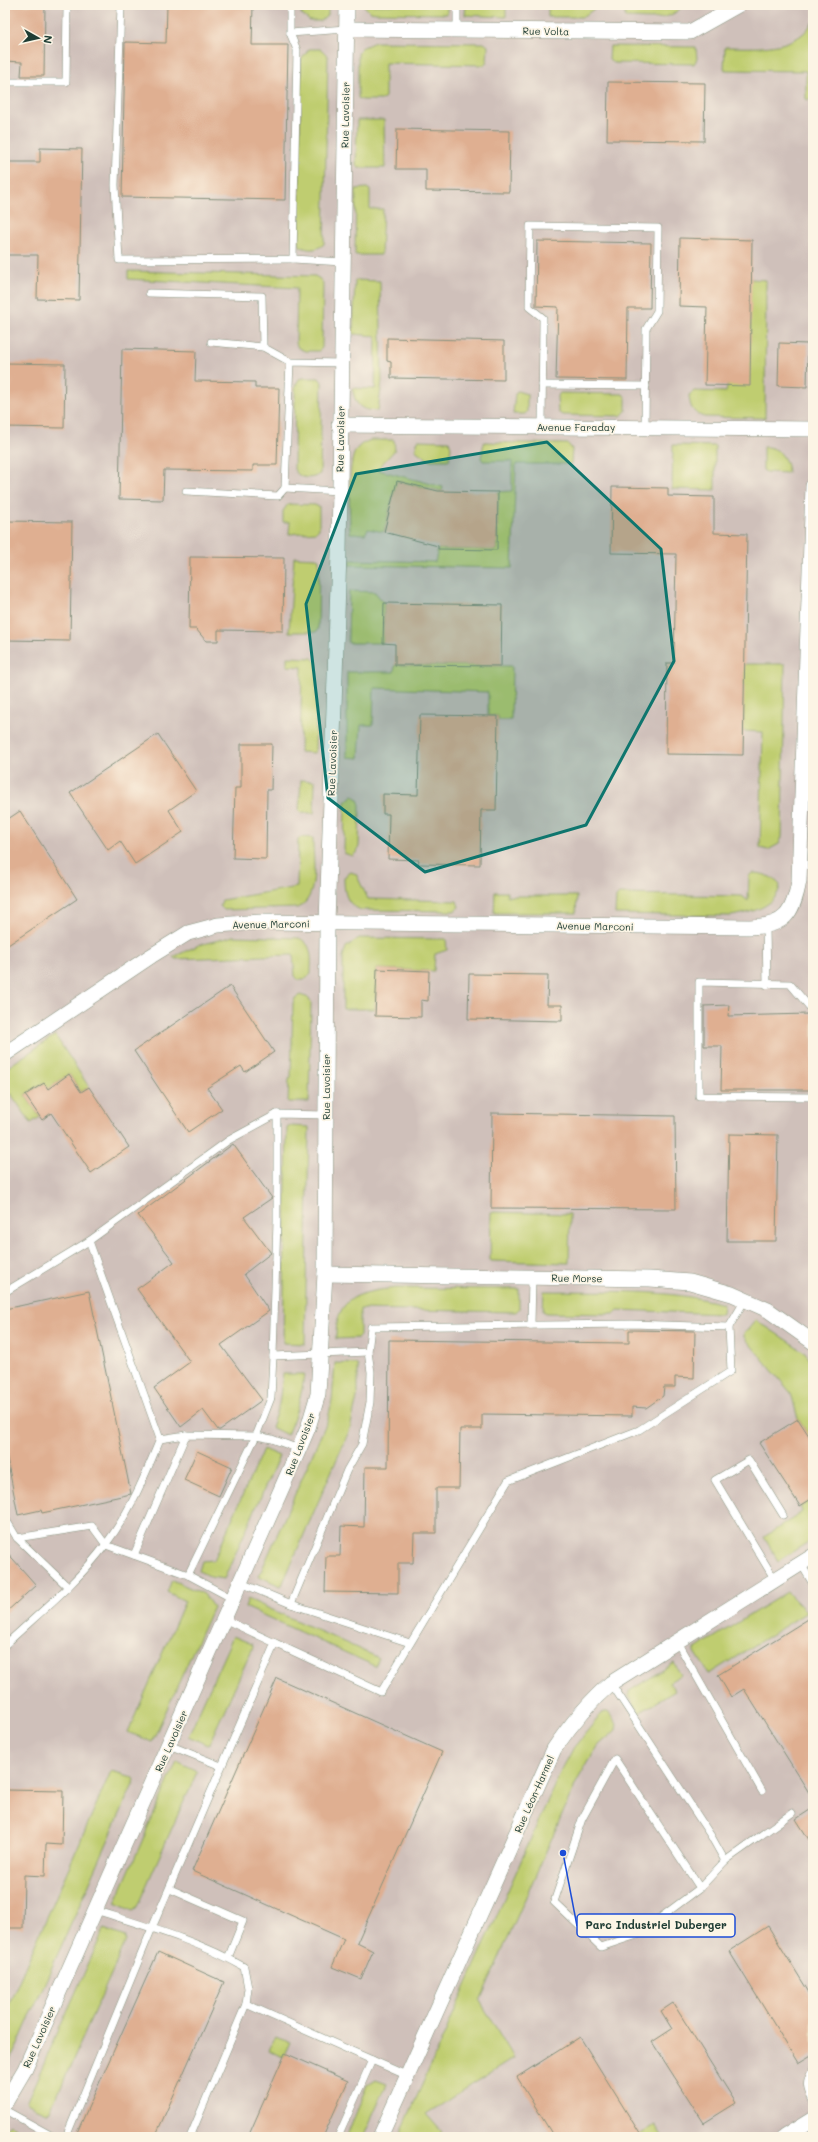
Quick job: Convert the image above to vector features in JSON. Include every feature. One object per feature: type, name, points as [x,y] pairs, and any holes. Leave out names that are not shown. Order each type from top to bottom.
[{"type":"street","name":"Rue Lavoisier","points":[[5,2103],[25,2069],[169,1745],[308,1428],[318,1394],[325,1274],[327,923],[339,553],[339,425],[347,5]]},
{"type":"street","name":"Rue Volta","points":[[346,28],[690,32],[738,5]]},
{"type":"street","name":"Avenue Faraday","points":[[339,425],[813,429]]},
{"type":"street","points":[[766,927],[788,914],[795,903],[799,881],[813,486]]},
{"type":"street","name":"Avenue Marconi","points":[[5,1054],[151,956],[188,934],[218,925],[260,922],[766,927]]},
{"type":"street","name":"Rue Morse","points":[[325,1274],[650,1279],[690,1282],[745,1300],[768,1310],[813,1342]]},
{"type":"street","name":"Rue Léon-Harmel","points":[[380,2137],[554,1749],[573,1721],[594,1698],[611,1684],[807,1560]]},
{"type":"street","points":[[784,2137],[813,2119]]},
{"type":"lane","points":[[5,82],[66,82],[67,5]]},
{"type":"lane","points":[[121,5],[115,185],[119,260],[293,259],[342,262]]},
{"type":"lane","points":[[290,5],[290,33],[297,50],[293,259]]},
{"type":"lane","points":[[456,30],[457,5]]},
{"type":"lane","points":[[290,33],[346,28]]},
{"type":"lane","points":[[542,427],[543,318],[529,307],[530,226],[658,228],[657,311],[646,329],[645,428]]},
{"type":"lane","points":[[148,293],[262,296],[263,347]]},
{"type":"lane","points":[[211,342],[263,347],[290,362],[341,363]]},
{"type":"lane","points":[[186,491],[278,496],[285,488],[290,362]]},
{"type":"lane","points":[[542,385],[646,386]]},
{"type":"lane","points":[[285,488],[339,491]]},
{"type":"lane","points":[[766,927],[767,984]]},
{"type":"lane","points":[[813,1011],[790,984],[699,982],[699,1096],[813,1097]]},
{"type":"lane","points":[[188,1575],[256,1436],[271,1398],[277,1220],[277,1114]]},
{"type":"lane","points":[[5,1292],[89,1241],[229,1140],[277,1114],[326,1115]]},
{"type":"lane","points":[[5,1645],[68,1587],[106,1545],[136,1496],[160,1439],[89,1241]]},
{"type":"lane","points":[[531,1326],[532,1277]]},
{"type":"lane","points":[[224,1619],[381,1692],[508,1481],[640,1430],[731,1371],[729,1327],[745,1300]]},
{"type":"lane","points":[[291,1604],[347,1470],[362,1444],[370,1402],[371,1372],[368,1352],[371,1327],[631,1324],[729,1327]]},
{"type":"lane","points":[[273,1356],[293,1357],[321,1353],[368,1352]]},
{"type":"lane","points":[[160,1439],[186,1435],[256,1436],[299,1449]]},
{"type":"lane","points":[[134,1555],[186,1435]]},
{"type":"lane","points":[[775,1580],[715,1480],[749,1460],[783,1515]]},
{"type":"lane","points":[[5,1518],[17,1538],[68,1587]]},
{"type":"lane","points":[[17,1538],[92,1526],[106,1545],[188,1575],[233,1599]]},
{"type":"lane","points":[[807,1560],[813,1584]]},
{"type":"lane","points":[[240,1583],[291,1604],[410,1643]]},
{"type":"lane","points":[[677,1642],[762,1791]]},
{"type":"lane","points":[[66,2137],[152,1928],[275,1643]]},
{"type":"lane","points":[[611,1684],[711,1836],[725,1861]]},
{"type":"lane","points":[[169,1745],[221,1766]]},
{"type":"lane","points":[[700,1888],[615,1759],[582,1819],[554,1902],[601,1947],[637,1934],[700,1888],[725,1861],[792,1813]]},
{"type":"lane","points":[[170,1889],[243,1921],[228,1958]]},
{"type":"lane","points":[[95,1910],[152,1928],[228,1958],[244,1968],[248,1988],[246,2004],[190,2137]]},
{"type":"lane","points":[[246,2004],[408,2076]]},
{"type":"lane","points":[[338,2137],[372,2060]]},
{"type":"lane","points":[[813,2070],[807,2082],[809,2094],[813,2101]]},
{"type":"lane","points":[[5,2110],[54,2137]]},
{"type":"highlighted area","points":[[547,442],[661,549],[674,661],[586,825],[425,872],[328,798],[306,604],[356,474]]},
{"type":"shaded area","points":[[5,5],[813,5],[813,2137],[5,2137]]},
{"type":"green space","points":[[302,5],[328,5],[328,15],[321,21],[310,21],[301,14]]},
{"type":"green space","points":[[363,5],[447,5],[447,14],[376,13],[370,12]]},
{"type":"green space","points":[[466,5],[506,5],[506,17],[465,15]]},
{"type":"green space","points":[[548,5],[594,5],[594,9],[583,17],[548,17]]},
{"type":"green space","points":[[625,5],[684,5],[671,15],[657,19],[649,19],[625,18]]},
{"type":"green space","points":[[813,22],[813,49],[810,56],[813,60],[812,97],[809,100],[806,99],[806,71],[724,70],[725,47],[764,47],[783,44],[802,35]]},
{"type":"green space","points":[[375,42],[484,43],[488,46],[487,62],[484,65],[385,63],[385,97],[382,100],[362,100],[358,98],[358,54],[361,48]]},
{"type":"green space","points":[[610,46],[696,47],[697,59],[694,64],[614,63],[609,59]]},
{"type":"green space","points":[[309,49],[321,49],[328,56],[324,244],[319,248],[313,249],[306,249],[300,246],[299,242],[301,60]]},
{"type":"green space","points":[[357,120],[384,120],[385,168],[358,168],[356,166]]},
{"type":"green space","points":[[367,188],[370,190],[370,209],[383,209],[381,255],[355,255],[356,189]]},
{"type":"green space","points":[[128,271],[315,276],[323,283],[322,348],[319,351],[305,351],[298,348],[296,343],[297,288],[128,279]]},
{"type":"green space","points":[[751,279],[766,280],[765,418],[704,417],[697,414],[692,409],[689,395],[694,391],[726,392]]},
{"type":"green space","points":[[355,280],[380,281],[382,382],[378,411],[366,410],[359,406],[352,388],[375,389],[376,336],[353,334]]},
{"type":"green space","points":[[319,378],[322,382],[320,474],[309,478],[302,477],[294,469],[295,386],[299,379]]},
{"type":"green space","points":[[517,391],[527,394],[527,412],[525,414],[513,414],[515,394]]},
{"type":"green space","points":[[560,393],[623,394],[626,398],[626,411],[621,416],[562,415],[558,412],[557,396]]},
{"type":"green space","points":[[371,440],[394,440],[395,450],[378,470],[443,487],[442,491],[397,481],[384,532],[368,529],[365,534],[350,533],[350,477],[353,456],[359,446]]},
{"type":"green space","points":[[418,440],[449,441],[451,447],[449,460],[429,460],[415,450]]},
{"type":"green space","points":[[484,442],[568,444],[572,449],[571,464],[516,464],[512,568],[349,565],[350,560],[435,562],[438,549],[497,550],[498,492],[512,491],[512,461],[483,461],[481,458]]},
{"type":"green space","points":[[673,445],[715,446],[715,490],[672,489]]},
{"type":"green space","points":[[763,447],[769,447],[781,454],[786,462],[788,473],[766,472],[763,470]]},
{"type":"green space","points":[[288,504],[315,505],[319,507],[319,529],[316,532],[289,534],[290,522],[283,522],[283,511]]},
{"type":"green space","points":[[294,557],[319,559],[318,629],[316,632],[289,632]]},
{"type":"green space","points":[[349,591],[375,592],[384,603],[383,643],[348,643]]},
{"type":"green space","points":[[287,657],[312,658],[317,663],[315,753],[300,752],[302,667],[287,666]]},
{"type":"green space","points":[[744,664],[785,664],[782,837],[779,844],[768,850],[760,848],[763,732],[743,731]]},
{"type":"green space","points":[[395,665],[512,666],[511,720],[498,720],[498,716],[488,716],[488,692],[374,688],[373,725],[361,725],[359,758],[347,757],[347,672],[394,672]]},
{"type":"green space","points":[[301,780],[315,781],[314,813],[301,813],[299,811]]},
{"type":"green space","points":[[353,795],[358,799],[360,805],[359,846],[357,852],[352,856],[344,853],[345,802]]},
{"type":"green space","points":[[301,837],[313,838],[314,878],[309,896],[304,903],[297,908],[224,910],[220,906],[222,900],[297,887],[298,839]]},
{"type":"green space","points":[[351,872],[356,874],[368,899],[457,901],[459,907],[454,911],[361,910],[352,905],[345,893],[344,877]]},
{"type":"green space","points":[[752,873],[774,879],[780,885],[778,893],[774,899],[762,908],[754,911],[731,916],[615,914],[616,897],[619,894],[742,896],[748,901],[749,876]]},
{"type":"green space","points":[[495,892],[507,892],[507,896],[577,896],[576,913],[494,913]]},
{"type":"green space","points":[[234,936],[299,938],[307,944],[311,953],[311,974],[304,980],[298,980],[295,976],[293,955],[175,959],[173,957],[199,945]]},
{"type":"green space","points":[[359,938],[446,939],[447,950],[435,954],[434,971],[377,969],[375,1009],[343,1009],[343,956],[346,947]]},
{"type":"green space","points":[[300,995],[309,998],[311,1002],[309,1102],[288,1102],[289,1079],[291,1077],[293,1003],[295,998]]},
{"type":"green space","points":[[55,1035],[89,1087],[81,1092],[69,1074],[48,1089],[43,1083],[25,1095],[40,1117],[31,1123],[11,1094],[5,1098],[5,1069]]},
{"type":"green space","points":[[290,1126],[309,1127],[305,1344],[283,1343],[287,1128]]},
{"type":"green space","points":[[491,1212],[570,1214],[569,1263],[490,1261]]},
{"type":"green space","points":[[396,1288],[519,1289],[519,1309],[516,1312],[360,1309],[360,1336],[358,1338],[336,1339],[337,1324],[340,1313],[352,1298],[372,1291]]},
{"type":"green space","points":[[544,1291],[612,1291],[679,1295],[723,1304],[722,1314],[618,1310],[614,1314],[546,1313],[543,1311]]},
{"type":"green space","points":[[756,1320],[803,1351],[813,1363],[813,1442],[798,1419],[791,1393],[744,1337],[744,1334]]},
{"type":"green space","points":[[335,1363],[356,1364],[358,1366],[358,1393],[350,1429],[282,1585],[280,1586],[259,1576],[328,1419],[332,1400]]},
{"type":"green space","points":[[283,1374],[304,1374],[298,1405],[287,1435],[271,1427],[279,1404]]},
{"type":"green space","points":[[263,1449],[279,1456],[224,1579],[210,1577],[199,1571],[202,1561],[214,1560]]},
{"type":"green space","points":[[813,1498],[813,1539],[778,1561],[764,1537],[802,1512],[800,1506]]},
{"type":"green space","points":[[172,1580],[204,1594],[213,1607],[152,1742],[128,1732],[185,1601],[167,1592]]},
{"type":"green space","points":[[787,1592],[807,1612],[709,1674],[695,1652],[695,1649]]},
{"type":"green space","points":[[248,1599],[379,1658],[375,1666],[245,1607]]},
{"type":"green space","points":[[233,1636],[252,1644],[253,1647],[209,1744],[207,1745],[188,1736]]},
{"type":"green space","points":[[674,1663],[681,1675],[669,1682],[675,1691],[639,1713],[629,1696],[629,1691]]},
{"type":"green space","points":[[603,1712],[608,1712],[617,1724],[616,1730],[599,1745],[577,1781],[480,2001],[514,2058],[426,2114],[442,2132],[437,2137],[399,2137],[559,1775],[574,1747]]},
{"type":"green space","points":[[177,1761],[196,1770],[197,1772],[136,1909],[133,1911],[115,1903]]},
{"type":"green space","points":[[111,1771],[133,1777],[135,1780],[5,2073],[5,2013]]},
{"type":"green space","points":[[104,1929],[125,1937],[126,1941],[50,2111],[47,2112],[26,2103]]},
{"type":"green space","points":[[276,2037],[290,2042],[283,2057],[269,2050]]},
{"type":"green space","points":[[376,2080],[387,2084],[363,2137],[346,2137],[368,2085]]},
{"type":"green space","points":[[10,2124],[26,2137],[5,2137],[5,2129]]},
{"type":"green space","points":[[655,2125],[663,2137],[636,2137]]},
{"type":"building","points":[[5,5],[45,5],[44,76],[21,76],[22,62],[5,61]]},
{"type":"building","points":[[167,5],[253,5],[252,45],[288,45],[285,200],[122,197],[125,42],[166,43]]},
{"type":"building","points":[[608,82],[705,83],[704,141],[607,140]]},
{"type":"building","points":[[397,129],[510,131],[509,192],[426,191],[426,169],[396,169]]},
{"type":"building","points":[[40,148],[82,149],[79,300],[37,299],[38,255],[5,255],[5,162],[40,162]]},
{"type":"building","points":[[680,238],[752,240],[750,386],[705,385],[707,307],[679,306]]},
{"type":"building","points":[[537,241],[651,243],[650,308],[628,308],[627,380],[556,379],[558,307],[536,306]]},
{"type":"building","points":[[387,338],[504,341],[504,380],[391,378],[391,362],[387,361]]},
{"type":"building","points":[[779,343],[808,344],[807,387],[778,386]]},
{"type":"building","points":[[122,349],[196,351],[195,381],[255,382],[255,388],[279,388],[277,465],[253,465],[253,471],[164,470],[163,500],[119,499]]},
{"type":"building","points":[[5,363],[65,364],[64,428],[5,427]]},
{"type":"building","points":[[397,481],[438,491],[498,492],[497,550],[438,549],[438,546],[384,532]]},
{"type":"building","points":[[612,487],[668,488],[668,496],[714,497],[714,533],[747,534],[743,755],[666,754],[667,663],[674,663],[676,554],[611,553]]},
{"type":"building","points":[[5,521],[72,522],[70,641],[5,640]]},
{"type":"building","points":[[190,557],[284,558],[283,631],[218,630],[218,641],[206,641],[196,629],[189,629]]},
{"type":"building","points":[[384,603],[502,605],[501,666],[395,665],[395,644],[383,643]]},
{"type":"building","points":[[420,715],[498,716],[496,810],[481,810],[480,865],[418,864],[419,860],[388,859],[389,814],[383,814],[383,794],[418,795]]},
{"type":"building","points":[[158,734],[196,791],[169,810],[183,832],[135,864],[120,841],[108,850],[70,793]]},
{"type":"building","points":[[241,744],[272,744],[271,790],[267,790],[266,859],[233,858],[235,788],[241,788]]},
{"type":"building","points":[[20,811],[77,899],[5,947],[5,821]]},
{"type":"building","points":[[377,969],[429,971],[428,1001],[421,1000],[421,1017],[375,1016]]},
{"type":"building","points":[[469,974],[548,975],[547,1005],[562,1005],[562,1021],[468,1019]]},
{"type":"building","points":[[230,986],[274,1052],[245,1072],[241,1066],[207,1088],[222,1109],[188,1132],[134,1051]]},
{"type":"building","points":[[729,1005],[728,1016],[809,1014],[813,1016],[812,1090],[721,1090],[722,1046],[704,1046],[704,1006]]},
{"type":"building","points":[[69,1074],[81,1092],[89,1087],[129,1147],[91,1173],[51,1113],[42,1120],[25,1095],[44,1083],[48,1089]]},
{"type":"building","points":[[492,1113],[675,1116],[676,1209],[491,1208]]},
{"type":"building","points":[[729,1134],[778,1135],[776,1241],[727,1241]]},
{"type":"building","points":[[233,1144],[272,1198],[244,1217],[271,1253],[244,1274],[269,1311],[221,1345],[262,1400],[220,1430],[218,1430],[203,1410],[181,1427],[154,1388],[190,1362],[137,1289],[174,1262],[138,1215]]},
{"type":"building","points":[[89,1291],[131,1494],[42,1513],[41,1510],[18,1515],[5,1448],[5,1309]]},
{"type":"building","points":[[629,1330],[695,1331],[694,1378],[675,1377],[675,1387],[664,1387],[663,1396],[646,1408],[632,1407],[632,1416],[482,1414],[482,1429],[460,1429],[459,1488],[436,1488],[436,1533],[414,1533],[413,1563],[398,1563],[398,1593],[325,1592],[326,1556],[340,1556],[341,1526],[364,1527],[365,1467],[388,1467],[389,1340],[629,1343]]},
{"type":"building","points":[[798,1419],[813,1442],[813,1498],[800,1506],[759,1443]]},
{"type":"building","points":[[197,1451],[232,1467],[219,1496],[184,1480]]},
{"type":"building","points":[[5,1550],[36,1585],[5,1613]]},
{"type":"building","points":[[813,1616],[813,1799],[744,1689],[731,1697],[718,1675]]},
{"type":"building","points":[[277,1678],[442,1752],[357,1943],[373,1951],[361,1979],[332,1967],[344,1939],[192,1871]]},
{"type":"building","points":[[5,1790],[63,1791],[62,1845],[46,1844],[45,1876],[24,1875],[23,1928],[5,1928]]},
{"type":"building","points":[[813,1808],[813,1846],[796,1819]]},
{"type":"building","points":[[768,1926],[813,1999],[813,2054],[798,2063],[729,1951]]},
{"type":"building","points":[[158,1952],[224,1982],[155,2137],[75,2137]]},
{"type":"building","points":[[673,2003],[736,2103],[704,2123],[652,2042],[672,2029],[661,2011]]},
{"type":"building","points":[[580,2037],[642,2137],[554,2137],[517,2077]]},
{"type":"building","points":[[285,2053],[348,2081],[323,2137],[248,2137]]},
{"type":"place","name":"Parc Industriel Duberger","points":[[563,1853]]}]
